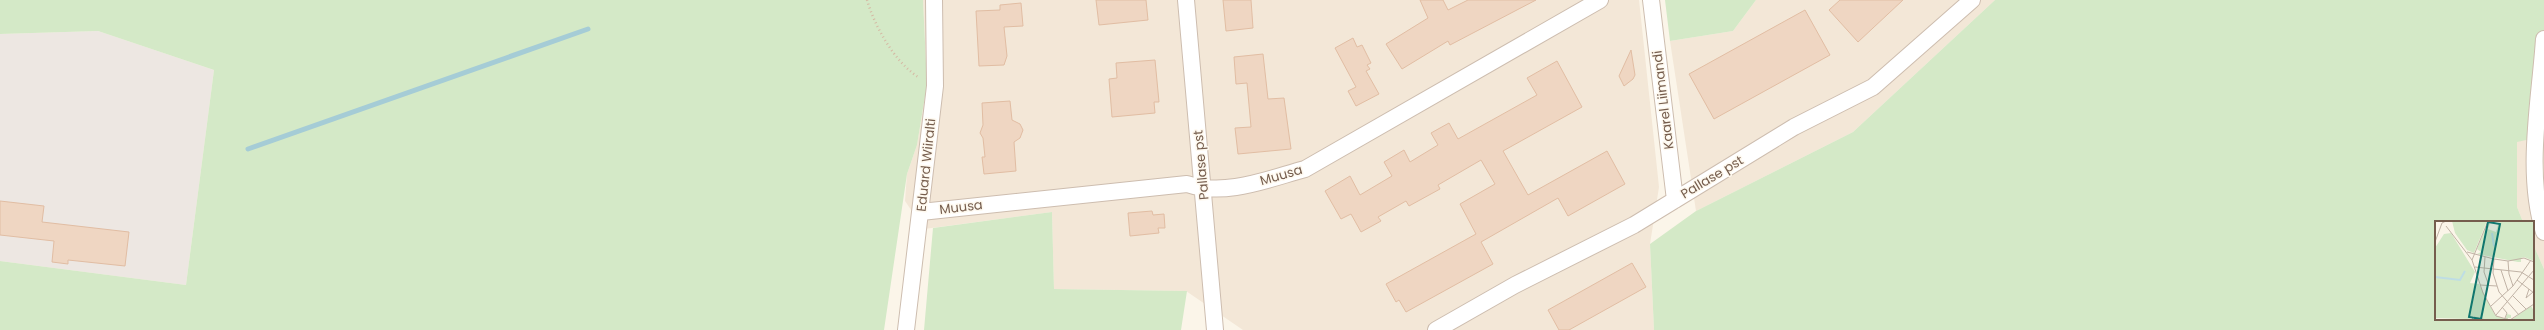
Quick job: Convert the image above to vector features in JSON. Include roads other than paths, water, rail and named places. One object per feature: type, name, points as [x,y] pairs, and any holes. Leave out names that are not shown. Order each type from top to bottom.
[{"type":"street","name":"Eduard Wiiralti","points":[[906,330],[935,86],[934,0]]},
{"type":"street","name":"Pallase pst","points":[[1186,0],[1204,190],[1215,330]]},
{"type":"street","name":"Muusa","points":[[921,212],[1187,184],[1204,190],[1234,187],[1305,168],[1600,0]]},
{"type":"street","name":"Kaarel Liimandi","points":[[1651,0],[1675,200]]},
{"type":"street","name":"Pallase pst","points":[[1436,330],[1515,285],[1634,225],[1794,128],[1873,87],[1972,0]]},
{"type":"street","points":[[2544,39],[2535,162],[2536,196],[2544,232]]},
{"type":"waterway","points":[[248,149],[588,29]]}]
